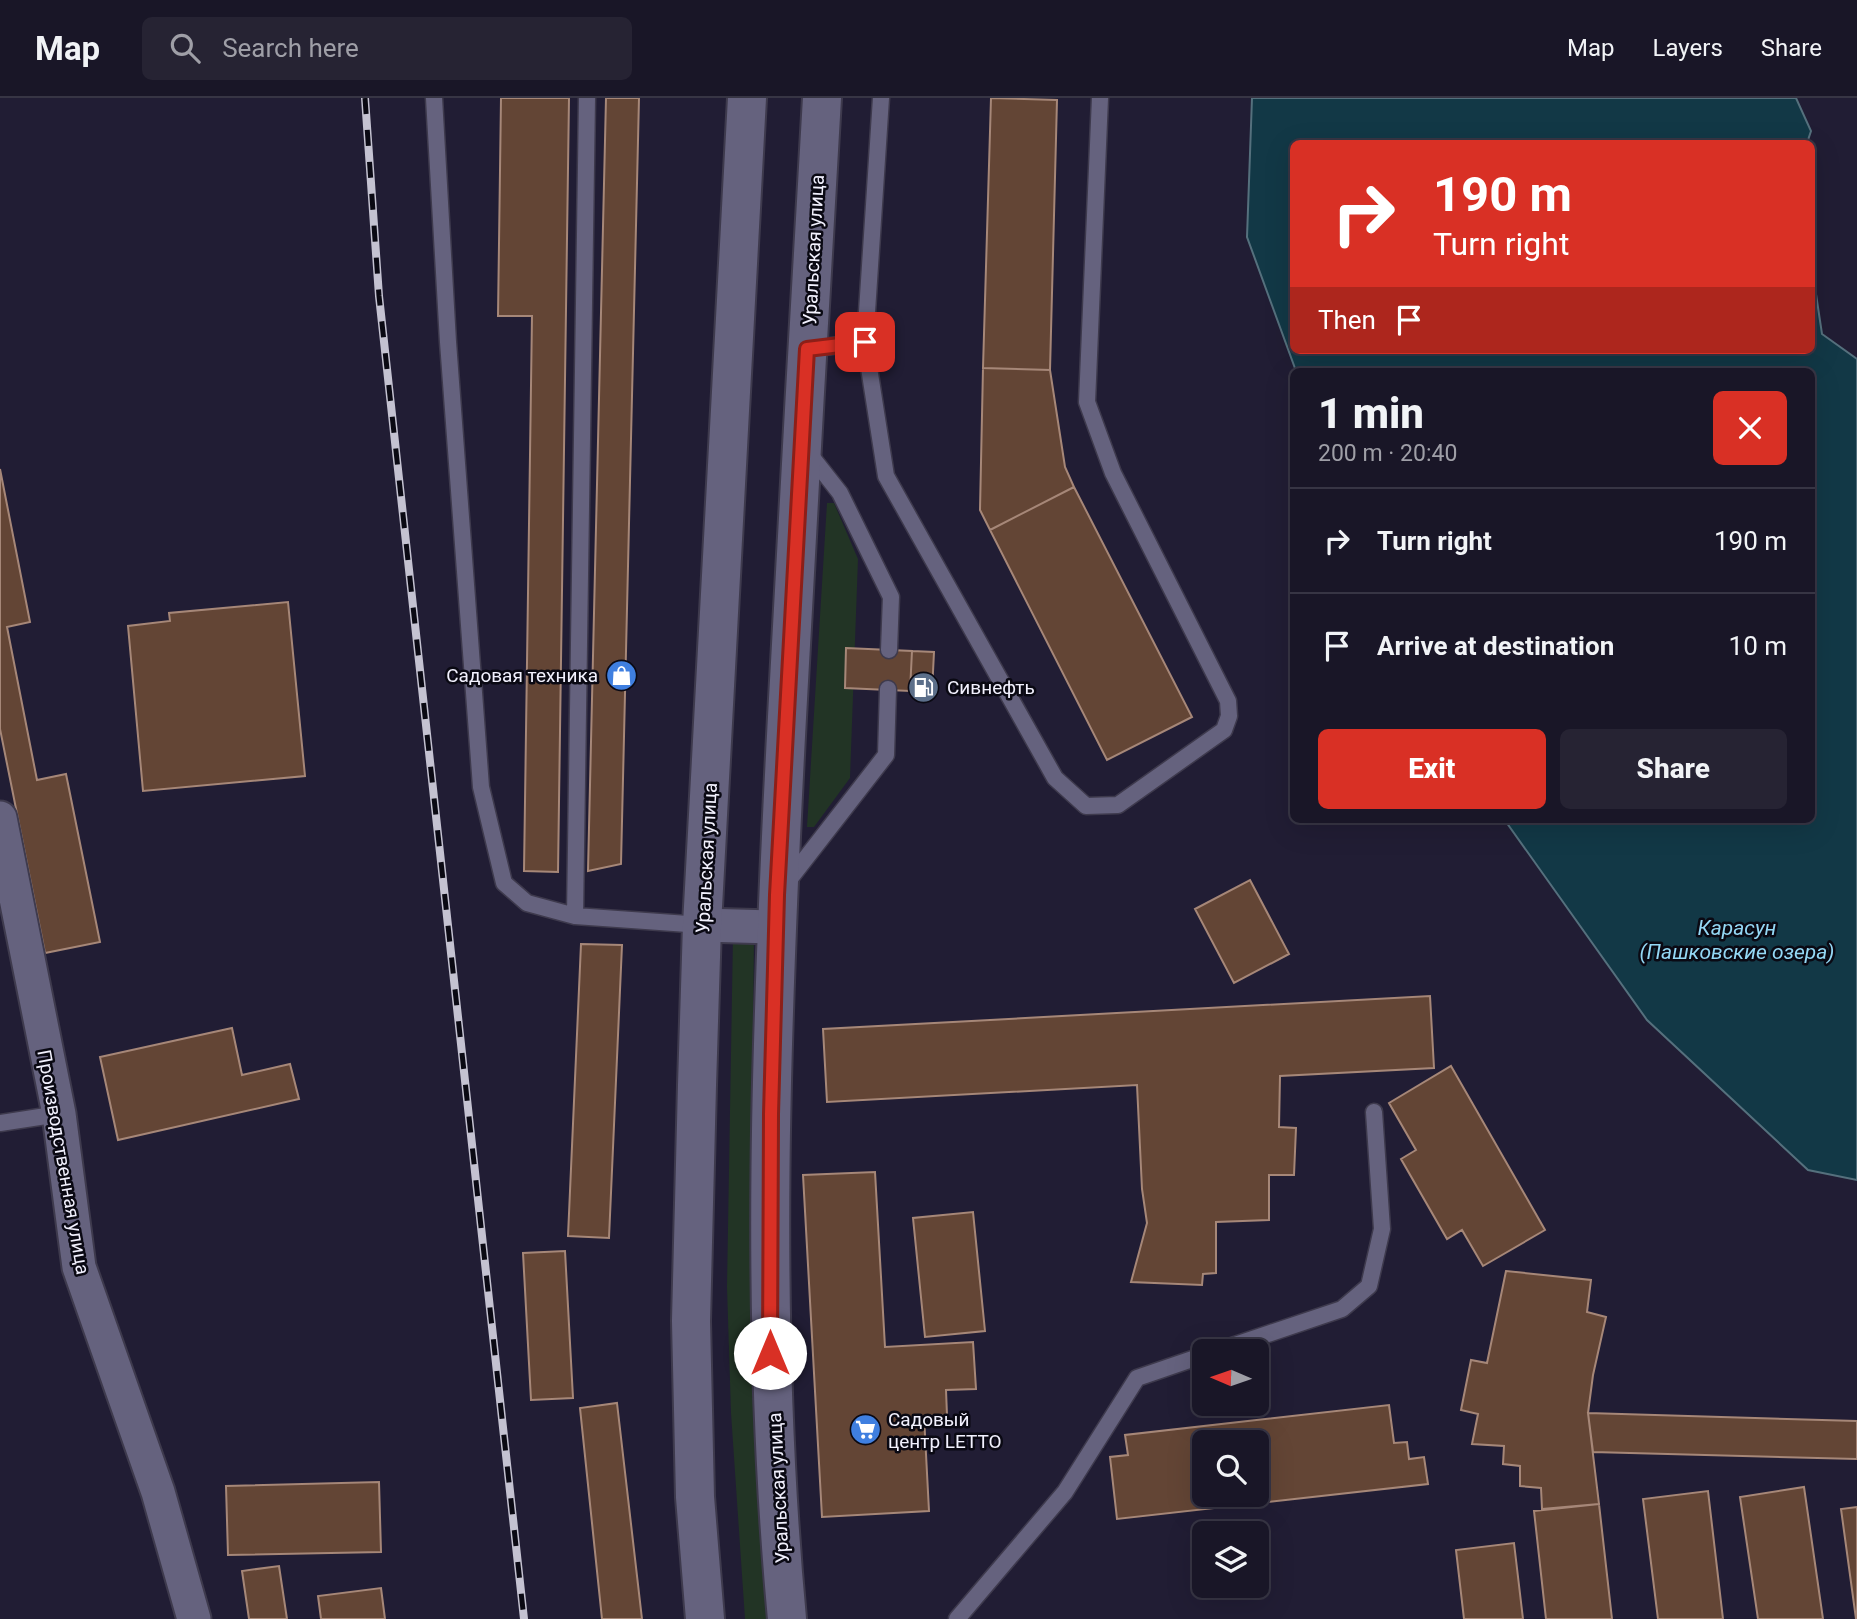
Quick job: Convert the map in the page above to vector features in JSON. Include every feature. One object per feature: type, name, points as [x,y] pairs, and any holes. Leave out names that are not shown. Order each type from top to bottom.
[{"type":"main road","name":"Уральская улица","points":[[705,1619],[695,1497],[691,1321],[702,925],[747,98]]},
{"type":"main road","name":"Уральская улица","points":[[787,1619],[770,1353],[771,1114],[777,911],[822,98]]},
{"type":"street","name":"Производственная улица","points":[[0,818],[58,1114],[79,1267],[158,1492],[194,1619]]},
{"type":"street","points":[[702,925],[777,911]]},
{"type":"lane","points":[[434,98],[448,342],[481,787],[504,883],[527,903],[575,916],[702,925]]},
{"type":"lane","points":[[575,916],[587,98]]},
{"type":"lane","points":[[881,98],[865,342],[886,477],[1055,778],[1086,806],[1118,805],[1224,730],[1229,716],[1228,701],[1113,473],[1087,402],[1100,98]]},
{"type":"lane","points":[[807,349],[865,342]]},
{"type":"lane","points":[[802,443],[840,492],[891,597],[889,650]]},
{"type":"lane","points":[[777,911],[886,755],[888,690]]},
{"type":"lane","points":[[1253,1339],[1342,1309],[1369,1286],[1382,1229],[1374,1112]]},
{"type":"lane","points":[[0,1123],[58,1114]]},
{"type":"lane","points":[[957,1619],[1065,1492],[1137,1378],[1192,1359]]},
{"type":"green space","points":[[827,503],[834,503],[858,559],[850,778],[814,827],[807,827]]},
{"type":"green space","points":[[733,935],[754,936],[751,1238],[768,1619],[745,1619],[731,1413],[727,1287]]},
{"type":"water","name":"Карасун (Пашковские озера)","points":[[1252,98],[1796,98],[1811,131],[1808,140],[1290,140],[1290,354],[1815,354],[1815,288],[1822,334],[1857,359],[1857,1180],[1808,1170],[1647,1020],[1507,823],[1815,823],[1815,368],[1295,368],[1247,237]]},
{"type":"building","points":[[501,98],[569,98],[558,872],[524,871],[532,316],[498,316]]},
{"type":"building","points":[[606,98],[639,98],[621,864],[588,871]]},
{"type":"building","points":[[991,98],[1057,100],[1050,370],[983,368]]},
{"type":"building","points":[[983,368],[1050,370],[1065,467],[1074,487],[990,530],[980,510]]},
{"type":"building","points":[[0,469],[30,622],[7,627],[37,780],[66,774],[100,942],[45,953],[0,729]]},
{"type":"building","points":[[1074,487],[1192,717],[1107,760],[990,530]]},
{"type":"building","points":[[288,602],[305,776],[143,791],[128,626],[170,621],[169,613]]},
{"type":"building","points":[[846,648],[912,651],[910,691],[845,688]]},
{"type":"building","points":[[912,651],[934,652],[932,692],[910,691]]},
{"type":"building","points":[[1250,880],[1289,954],[1234,983],[1195,909]]},
{"type":"building","points":[[581,944],[622,945],[609,1238],[568,1236]]},
{"type":"building","points":[[1430,996],[1434,1068],[1280,1076],[1279,1127],[1296,1128],[1294,1175],[1269,1175],[1269,1220],[1216,1222],[1216,1273],[1203,1274],[1202,1285],[1131,1282],[1147,1223],[1142,1189],[1137,1085],[827,1102],[823,1029]]},
{"type":"building","points":[[232,1028],[242,1075],[290,1064],[299,1099],[118,1140],[100,1057]]},
{"type":"building","points":[[1451,1066],[1545,1230],[1483,1266],[1462,1230],[1447,1239],[1401,1159],[1416,1150],[1389,1103]]},
{"type":"building","points":[[875,1172],[885,1347],[973,1342],[976,1389],[946,1390],[947,1415],[924,1416],[929,1511],[822,1517],[803,1175]]},
{"type":"building","points":[[973,1212],[985,1331],[925,1337],[913,1218]]},
{"type":"building","points":[[565,1251],[573,1398],[531,1400],[523,1253]]},
{"type":"building","points":[[1506,1271],[1591,1280],[1587,1312],[1606,1317],[1588,1413],[1599,1504],[1542,1509],[1541,1488],[1520,1486],[1520,1466],[1503,1464],[1504,1446],[1472,1444],[1478,1414],[1461,1410],[1471,1360],[1487,1363]]},
{"type":"building","points":[[617,1403],[642,1619],[602,1619],[580,1408]]},
{"type":"building","points":[[1389,1405],[1394,1443],[1407,1442],[1409,1459],[1424,1457],[1428,1484],[1269,1502],[1269,1430],[1192,1430],[1192,1507],[1224,1507],[1117,1519],[1110,1457],[1128,1455],[1125,1435]]},
{"type":"building","points":[[1588,1413],[1857,1421],[1857,1459],[1593,1452]]},
{"type":"building","points":[[379,1482],[381,1552],[228,1555],[226,1486]]},
{"type":"building","points":[[1804,1487],[1823,1619],[1758,1619],[1740,1497]]},
{"type":"building","points":[[1708,1491],[1723,1619],[1658,1619],[1643,1499]]},
{"type":"building","points":[[1599,1504],[1612,1619],[1546,1619],[1534,1511]]},
{"type":"building","points":[[1857,1507],[1857,1619],[1856,1619],[1841,1509]]},
{"type":"building","points":[[1514,1543],[1523,1619],[1464,1619],[1456,1550]]},
{"type":"building","points":[[279,1566],[287,1619],[249,1619],[242,1571]]},
{"type":"building","points":[[381,1588],[385,1619],[321,1619],[318,1596]]},
{"type":"railway","points":[[365,98],[379,296],[524,1619]]},
{"type":"place","name":"Садовая техника","points":[[621,675]]},
{"type":"place","name":"Сивнефть","points":[[924,687]]},
{"type":"place","name":"Садовый центр LETTO","points":[[865,1430]]},
{"type":"route","points":[[770,1353],[771,1114],[777,895],[807,349],[865,342]]}]
